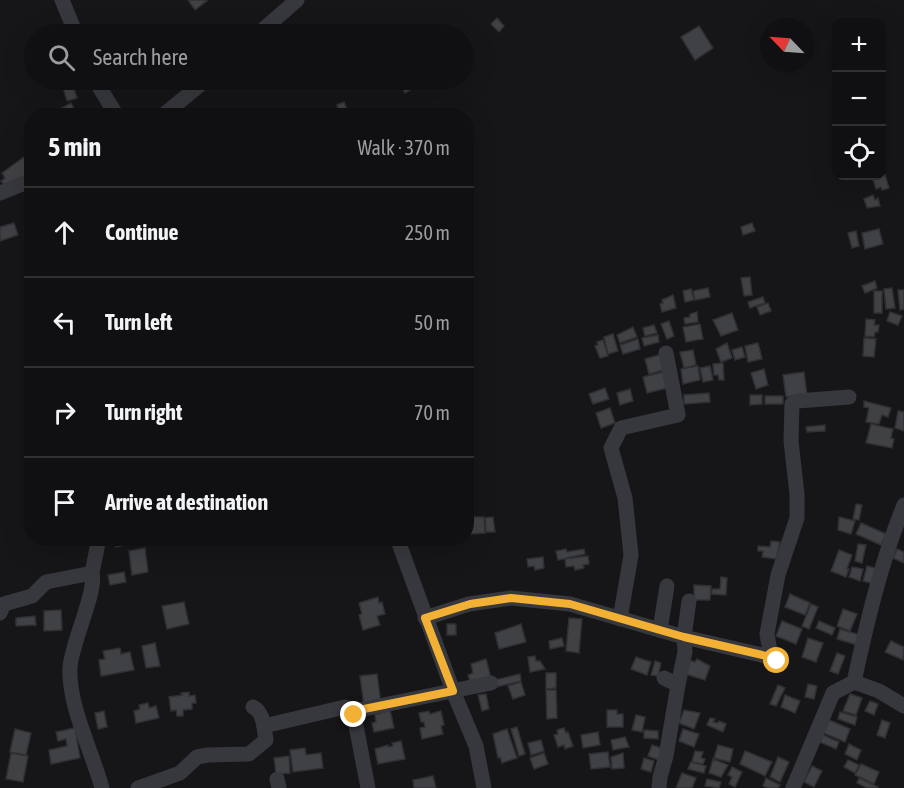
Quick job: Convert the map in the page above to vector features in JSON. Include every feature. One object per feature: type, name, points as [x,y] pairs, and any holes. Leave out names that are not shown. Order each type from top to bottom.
[{"type":"street","points":[[62,0],[72,24]]},
{"type":"street","points":[[269,24],[297,0]]},
{"type":"street","points":[[101,90],[112,108]]},
{"type":"street","points":[[172,108],[194,90]]},
{"type":"street","points":[[0,193],[24,183]]},
{"type":"street","points":[[620,619],[632,555],[625,498],[611,448],[621,428],[678,415],[666,353]]},
{"type":"street","points":[[425,618],[470,604],[511,598],[570,604],[684,637],[776,660],[770,651],[767,634],[778,575],[797,518],[797,494],[791,441],[792,404],[797,401],[849,397]]},
{"type":"street","points":[[854,682],[869,613],[894,530],[904,505]]},
{"type":"street","points":[[97,546],[92,585],[74,645],[70,680],[76,708],[102,788]]},
{"type":"street","points":[[400,546],[425,618],[476,746],[484,788]]},
{"type":"street","points":[[0,612],[4,604],[32,596],[46,582],[92,573]]},
{"type":"street","points":[[660,630],[667,586]]},
{"type":"street","points":[[659,788],[685,652],[684,637],[689,601]]},
{"type":"street","points":[[664,678],[678,685]]},
{"type":"street","points":[[794,788],[833,693],[854,682],[879,691],[904,706]]},
{"type":"street","points":[[354,715],[359,710],[491,683]]},
{"type":"street","points":[[138,788],[180,773],[197,757],[249,754],[266,740],[258,709],[253,707]]},
{"type":"street","points":[[264,726],[345,707],[354,715],[368,788]]},
{"type":"building","points":[[188,0],[208,0],[195,10]]},
{"type":"building","points":[[497,18],[504,26],[499,32],[491,24]]},
{"type":"building","points":[[699,26],[713,48],[695,60],[681,37]]},
{"type":"building","points":[[64,90],[75,90],[77,98],[67,101]]},
{"type":"building","points":[[344,102],[346,108],[338,108],[337,105]]},
{"type":"building","points":[[71,103],[74,108],[62,108]]},
{"type":"building","points":[[24,157],[24,187],[8,190],[1,181],[5,178],[2,173]]},
{"type":"building","points":[[886,178],[889,188],[876,189],[873,180]]},
{"type":"building","points":[[873,195],[875,200],[878,198],[880,206],[867,208],[864,199]]},
{"type":"building","points":[[14,223],[18,235],[0,241],[0,227]]},
{"type":"building","points":[[752,223],[755,231],[743,235],[741,227]]},
{"type":"building","points":[[879,229],[883,244],[865,249],[862,233]]},
{"type":"building","points":[[856,231],[859,246],[852,248],[848,233]]},
{"type":"building","points":[[750,277],[752,295],[744,296],[741,278]]},
{"type":"building","points":[[875,281],[877,288],[865,293],[862,286]]},
{"type":"building","points":[[708,288],[710,297],[695,300],[693,291]]},
{"type":"building","points":[[892,288],[895,308],[886,309],[884,289]]},
{"type":"building","points":[[691,289],[694,300],[685,302],[683,291]]},
{"type":"building","points":[[898,290],[904,290],[904,309],[900,310]]},
{"type":"building","points":[[874,291],[882,291],[882,313],[874,313]]},
{"type":"building","points":[[673,295],[676,308],[662,312],[660,304],[663,303],[662,300]]},
{"type":"building","points":[[763,297],[765,303],[750,308],[748,302]]},
{"type":"building","points":[[768,303],[771,311],[760,315],[757,307]]},
{"type":"building","points":[[697,312],[698,322],[685,324],[684,318]]},
{"type":"building","points":[[890,312],[902,316],[898,325],[887,321]]},
{"type":"building","points":[[732,313],[738,330],[721,336],[713,320]]},
{"type":"building","points":[[866,319],[875,320],[874,325],[879,325],[874,337],[865,336]]},
{"type":"building","points":[[669,321],[674,336],[667,339],[661,324]]},
{"type":"building","points":[[700,324],[703,339],[686,342],[683,327]]},
{"type":"building","points":[[654,325],[657,333],[645,336],[643,328]]},
{"type":"building","points":[[633,327],[637,337],[620,343],[617,335]]},
{"type":"building","points":[[613,334],[618,351],[608,354],[604,337]]},
{"type":"building","points":[[658,335],[659,342],[644,346],[642,338]]},
{"type":"building","points":[[864,338],[876,339],[874,357],[863,356]]},
{"type":"building","points":[[638,339],[640,349],[623,354],[620,345]]},
{"type":"building","points":[[603,340],[608,356],[600,358],[595,346],[598,345],[597,342]]},
{"type":"building","points":[[727,343],[732,358],[721,362],[716,349]]},
{"type":"building","points":[[758,343],[762,359],[748,362],[745,346]]},
{"type":"building","points":[[742,347],[745,357],[735,360],[732,350]]},
{"type":"building","points":[[693,350],[696,365],[684,368],[680,352]]},
{"type":"building","points":[[662,354],[667,369],[649,374],[645,359]]},
{"type":"building","points":[[723,363],[724,380],[719,380],[718,375],[714,375],[713,364]]},
{"type":"building","points":[[698,366],[700,380],[683,384],[681,369]]},
{"type":"building","points":[[710,366],[713,380],[703,382],[700,368]]},
{"type":"building","points":[[764,369],[768,385],[756,389],[751,373]]},
{"type":"building","points":[[663,372],[667,388],[647,393],[643,377]]},
{"type":"building","points":[[804,372],[807,395],[786,397],[783,375]]},
{"type":"building","points":[[605,388],[609,399],[593,404],[589,394]]},
{"type":"building","points":[[630,389],[633,401],[620,405],[617,393]]},
{"type":"building","points":[[709,393],[710,402],[684,404],[684,395]]},
{"type":"building","points":[[750,395],[762,395],[762,404],[750,405]]},
{"type":"building","points":[[765,396],[783,396],[783,404],[765,404]]},
{"type":"building","points":[[864,401],[891,408],[888,417],[882,415],[879,424],[866,422],[869,408],[864,407]]},
{"type":"building","points":[[610,408],[615,423],[601,428],[596,413]]},
{"type":"building","points":[[898,411],[904,412],[904,431],[895,428]]},
{"type":"building","points":[[871,424],[893,429],[892,448],[866,443]]},
{"type":"building","points":[[825,425],[825,431],[807,432],[806,427]]},
{"type":"building","points":[[856,504],[862,505],[859,520],[853,519]]},
{"type":"building","points":[[474,517],[484,517],[485,533],[474,534]]},
{"type":"building","points":[[493,517],[495,532],[486,532],[485,518]]},
{"type":"building","points":[[839,517],[855,521],[851,534],[838,530]]},
{"type":"building","points":[[861,523],[886,534],[881,545],[856,534]]},
{"type":"building","points":[[771,541],[780,542],[776,559],[762,557],[763,551],[758,551],[758,546],[770,547]]},
{"type":"building","points":[[858,544],[866,545],[862,563],[855,561]]},
{"type":"building","points":[[145,548],[148,572],[132,575],[129,551]]},
{"type":"building","points":[[566,549],[567,552],[584,549],[585,554],[558,560],[556,551]]},
{"type":"building","points":[[897,549],[904,552],[904,563],[893,558]]},
{"type":"building","points":[[839,550],[852,555],[846,577],[831,571]]},
{"type":"building","points":[[588,556],[589,564],[583,565],[584,568],[575,570],[574,566],[566,567],[565,559]]},
{"type":"building","points":[[543,557],[544,568],[535,570],[534,566],[528,567],[527,559]]},
{"type":"building","points":[[867,566],[879,569],[875,584],[863,581]]},
{"type":"building","points":[[852,567],[863,569],[860,581],[849,577]]},
{"type":"building","points":[[124,572],[126,582],[110,585],[108,575]]},
{"type":"building","points":[[721,577],[727,578],[726,595],[711,594],[712,589],[720,589]]},
{"type":"building","points":[[694,585],[711,586],[710,600],[694,600]]},
{"type":"building","points":[[790,594],[810,603],[805,615],[785,607]]},
{"type":"building","points":[[378,597],[385,614],[377,616],[380,625],[363,630],[359,603]]},
{"type":"building","points":[[184,602],[189,624],[167,629],[162,606]]},
{"type":"building","points":[[811,604],[818,607],[809,629],[802,626]]},
{"type":"building","points":[[843,609],[857,614],[850,631],[837,626]]},
{"type":"building","points":[[61,610],[62,630],[44,631],[44,611]]},
{"type":"building","points":[[35,616],[36,625],[16,626],[16,618]]},
{"type":"building","points":[[569,618],[582,619],[579,653],[566,651]]},
{"type":"building","points":[[782,621],[802,629],[796,644],[776,636]]},
{"type":"building","points":[[819,621],[835,628],[832,635],[816,628]]},
{"type":"building","points":[[447,624],[456,624],[456,635],[447,635]]},
{"type":"building","points":[[521,624],[526,642],[499,649],[495,633]]},
{"type":"building","points":[[840,629],[860,635],[857,645],[837,639]]},
{"type":"building","points":[[562,638],[564,646],[550,649],[549,641]]},
{"type":"building","points":[[808,638],[823,643],[816,662],[802,657]]},
{"type":"building","points":[[891,641],[904,647],[903,660],[885,652]]},
{"type":"building","points":[[155,643],[160,666],[146,668],[142,646]]},
{"type":"building","points":[[120,648],[121,654],[130,652],[134,670],[101,676],[99,660],[105,659],[103,651]]},
{"type":"building","points":[[837,653],[845,656],[838,674],[830,671]]},
{"type":"building","points":[[535,656],[536,661],[540,661],[545,669],[530,672],[528,657]]},
{"type":"building","points":[[636,657],[651,662],[647,675],[631,669]]},
{"type":"building","points":[[486,659],[491,678],[471,684],[468,675],[473,673],[471,664]]},
{"type":"building","points":[[697,659],[710,666],[705,680],[685,674],[689,660],[695,662]]},
{"type":"building","points":[[655,661],[661,663],[658,676],[651,675]]},
{"type":"building","points":[[546,673],[556,673],[556,688],[546,689]]},
{"type":"building","points":[[377,674],[381,704],[364,706],[360,676]]},
{"type":"building","points":[[520,674],[521,681],[496,687],[495,680]]},
{"type":"building","points":[[521,682],[525,695],[513,699],[508,686]]},
{"type":"building","points":[[808,684],[817,686],[814,699],[805,697]]},
{"type":"building","points":[[778,685],[785,688],[776,706],[770,704]]},
{"type":"building","points":[[546,690],[556,690],[557,718],[547,719]]},
{"type":"building","points":[[189,692],[189,696],[195,695],[196,703],[192,703],[192,709],[183,710],[183,716],[177,716],[176,710],[171,711],[169,697]]},
{"type":"building","points":[[486,694],[489,709],[482,711],[478,695]]},
{"type":"building","points":[[850,694],[862,698],[856,715],[843,711]]},
{"type":"building","points":[[785,695],[800,701],[795,713],[781,707]]},
{"type":"building","points":[[870,701],[878,704],[874,715],[865,711]]},
{"type":"building","points":[[148,703],[149,708],[156,706],[159,718],[136,723],[134,711],[140,709],[139,705]]},
{"type":"building","points":[[390,710],[394,728],[374,732],[372,723],[376,722],[375,715]]},
{"type":"building","points":[[607,710],[617,710],[617,714],[623,714],[623,727],[607,727]]},
{"type":"building","points":[[684,710],[700,713],[694,729],[679,723]]},
{"type":"building","points":[[104,711],[107,727],[98,729],[95,713]]},
{"type":"building","points":[[429,711],[430,714],[441,711],[443,734],[422,739],[420,728],[425,727],[419,713]]},
{"type":"building","points":[[840,712],[857,717],[855,725],[838,719]]},
{"type":"building","points":[[636,715],[645,717],[642,732],[632,730]]},
{"type":"building","points":[[710,718],[715,719],[713,722],[718,723],[719,721],[726,724],[723,732],[707,725]]},
{"type":"building","points":[[829,720],[850,729],[845,742],[824,733]]},
{"type":"building","points":[[882,720],[890,723],[885,738],[877,735]]},
{"type":"building","points":[[517,727],[525,754],[519,756],[511,729]]},
{"type":"building","points":[[75,728],[80,758],[51,764],[49,750],[67,746],[66,739],[58,741],[56,732]]},
{"type":"building","points":[[564,728],[573,746],[565,749],[564,745],[558,747],[554,735],[558,734],[557,730]]},
{"type":"building","points":[[15,729],[31,733],[26,755],[10,752]]},
{"type":"building","points":[[507,729],[517,758],[502,763],[500,757],[498,758],[493,734]]},
{"type":"building","points":[[683,729],[699,734],[694,747],[679,741]]},
{"type":"building","points":[[644,730],[658,731],[658,739],[644,738]]},
{"type":"building","points":[[598,732],[600,745],[583,748],[581,735]]},
{"type":"building","points":[[823,735],[839,742],[836,749],[820,742]]},
{"type":"building","points":[[625,737],[629,747],[613,750],[611,740]]},
{"type":"building","points":[[541,740],[544,751],[531,755],[528,743]]},
{"type":"building","points":[[401,741],[405,759],[378,764],[375,749],[388,745],[388,747],[393,746],[392,743]]},
{"type":"building","points":[[849,744],[861,750],[857,760],[845,754]]},
{"type":"building","points":[[652,745],[661,748],[661,761],[648,756]]},
{"type":"building","points":[[718,745],[733,749],[730,762],[714,758]]},
{"type":"building","points":[[305,748],[306,755],[321,753],[323,768],[293,772],[290,750]]},
{"type":"building","points":[[695,751],[703,752],[701,758],[705,759],[703,764],[692,762]]},
{"type":"building","points":[[745,751],[772,762],[765,776],[740,764]]},
{"type":"building","points":[[608,752],[610,767],[591,769],[589,754]]},
{"type":"building","points":[[11,753],[28,756],[23,782],[6,779]]},
{"type":"building","points":[[544,753],[548,764],[534,769],[530,758]]},
{"type":"building","points":[[623,753],[624,768],[612,769],[611,757]]},
{"type":"building","points":[[289,756],[290,773],[276,774],[274,758]]},
{"type":"building","points":[[778,757],[789,762],[780,782],[770,777]]},
{"type":"building","points":[[644,758],[654,761],[651,772],[641,769]]},
{"type":"building","points":[[713,759],[728,765],[721,777],[709,773]]},
{"type":"building","points":[[848,760],[859,765],[855,773],[844,767]]},
{"type":"building","points":[[691,762],[706,766],[704,773],[688,769]]},
{"type":"building","points":[[861,764],[879,772],[874,784],[855,775]]},
{"type":"building","points":[[812,766],[822,771],[814,787],[804,782]]},
{"type":"building","points":[[732,767],[742,772],[735,787],[729,784],[732,777],[728,775]]},
{"type":"building","points":[[682,773],[696,778],[692,788],[676,788]]},
{"type":"building","points":[[433,776],[436,788],[414,788],[413,780]]},
{"type":"building","points":[[766,778],[780,785],[778,788],[763,786]]},
{"type":"building","points":[[859,778],[878,788],[867,788],[857,783]]},
{"type":"building","points":[[707,779],[721,782],[719,788],[705,786]]},
{"type":"route","points":[[354,715],[359,710],[453,691],[425,618],[470,604],[511,598],[570,604],[684,637],[775,658],[777,661]]}]
